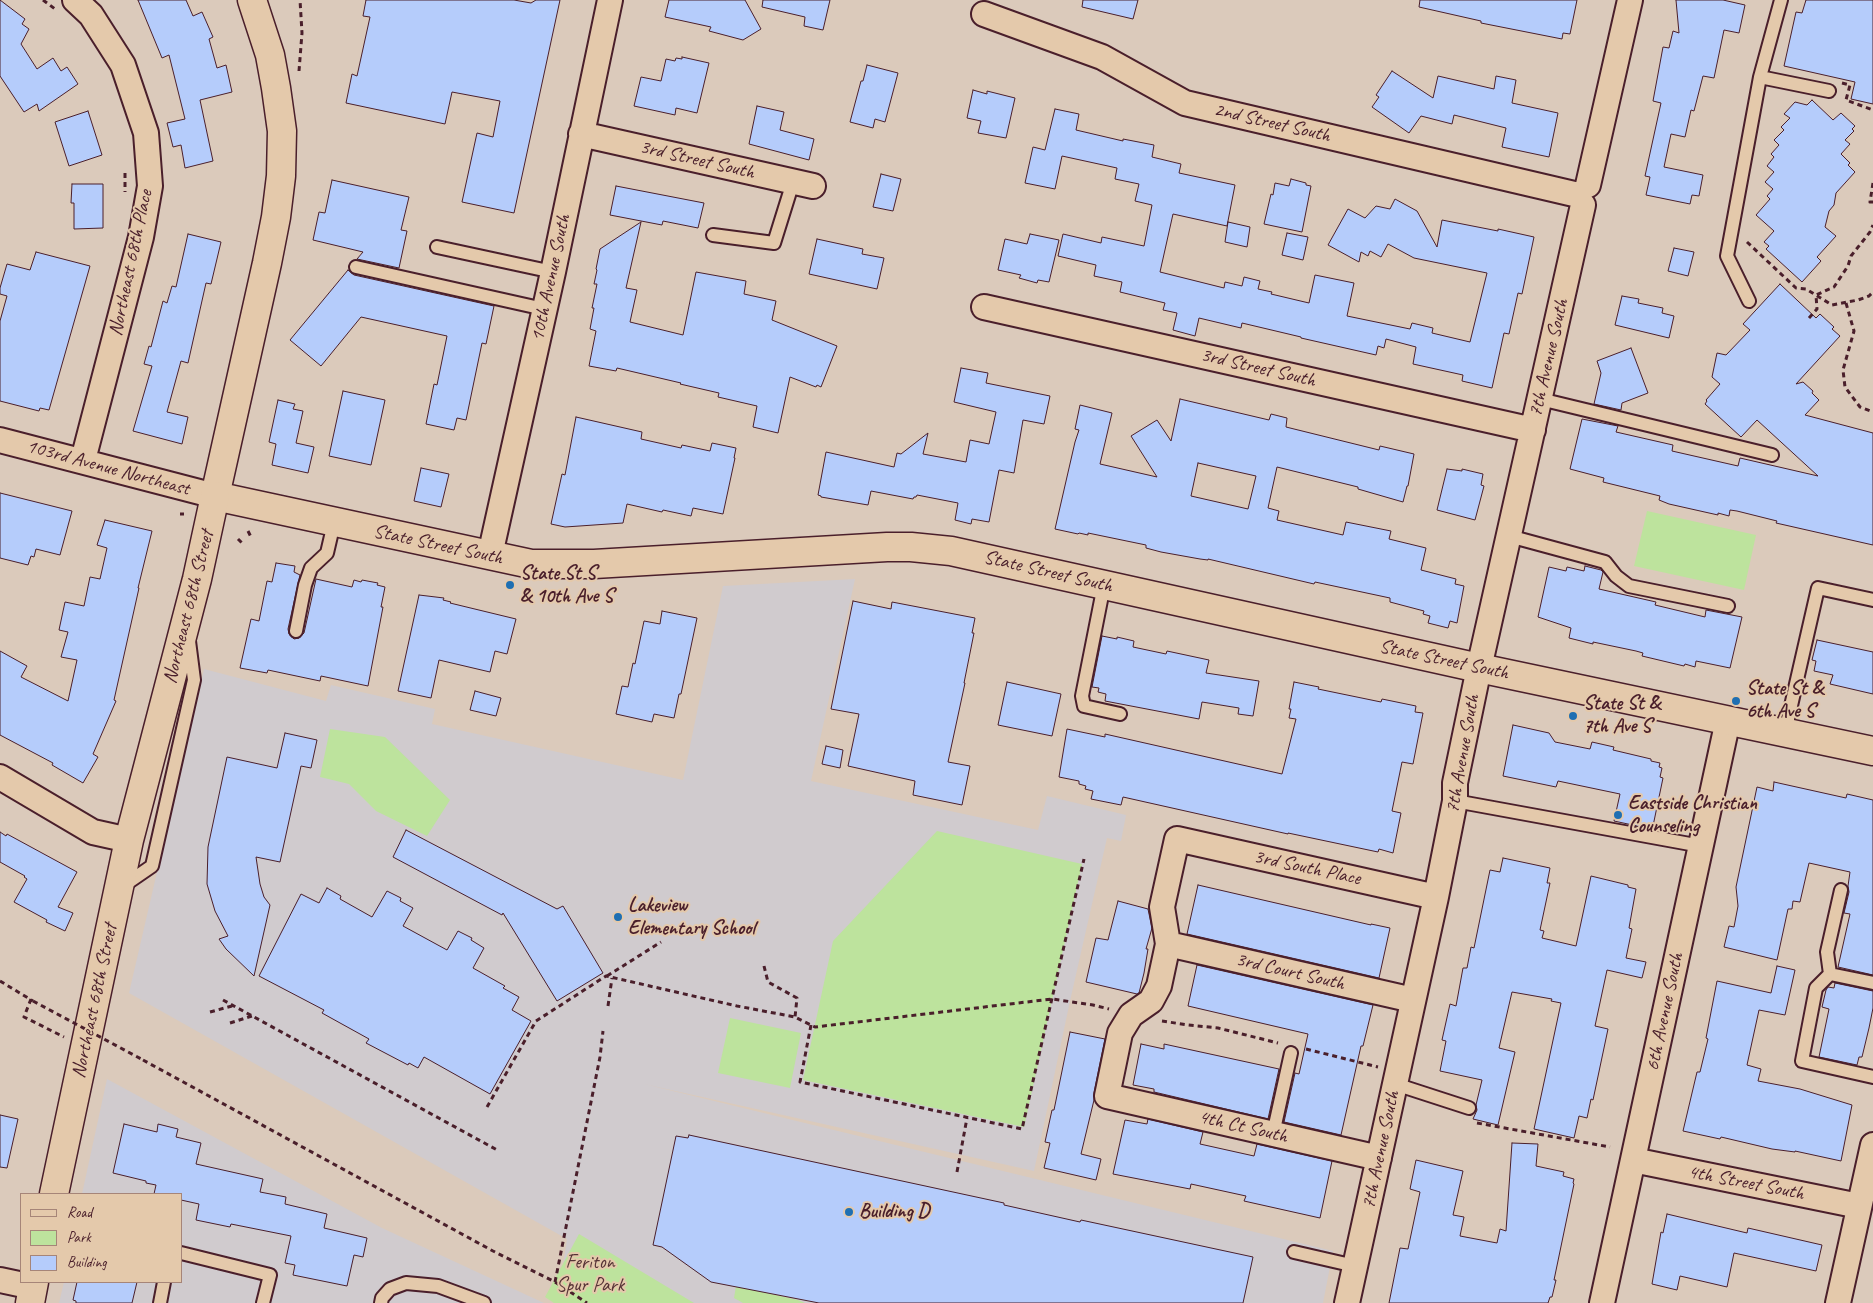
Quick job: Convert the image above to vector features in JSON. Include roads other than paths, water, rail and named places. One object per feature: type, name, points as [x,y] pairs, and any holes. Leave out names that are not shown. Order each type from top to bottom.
[{"type":"street","name":"10th Avenue South","points":[[490,555],[553,272],[610,0]]},
{"type":"street","name":"7th Avenue South","points":[[1347,1303],[1379,1158],[1387,1075],[1413,1000],[1455,801],[1456,783],[1479,668],[1540,400],[1582,194],[1630,0]]},
{"type":"street","name":"Northeast 68th Place","points":[[74,8],[123,65],[146,133],[150,186],[141,237],[83,460]]},
{"type":"street","name":"Northeast 68th Street","points":[[54,1193],[129,840],[197,579],[276,218],[282,176],[282,131],[270,55],[255,8]]},
{"type":"street","name":"2nd Street South","points":[[984,14],[1102,57],[1185,103],[1582,194]]},
{"type":"street","name":"3rd Street South","points":[[581,134],[803,184]]},
{"type":"street","name":"3rd Street South","points":[[984,307],[1533,430]]},
{"type":"street","name":"103rd Avenue Northeast","points":[[0,440],[83,460],[215,496]]},
{"type":"street","name":"State Street South","points":[[215,496],[531,564],[568,565],[911,547],[951,551],[1479,668],[1873,750]]},
{"type":"street","name":"6th Avenue South","points":[[1602,1303],[1728,720]]},
{"type":"street","points":[[0,777],[93,832],[129,840]]},
{"type":"street","name":"3rd South Place","points":[[1168,944],[1162,907],[1177,839],[1436,896]]},
{"type":"street","name":"3rd Court South","points":[[1168,944],[1413,1000]]},
{"type":"street","name":"4th Ct South","points":[[1168,944],[1160,986],[1151,1001],[1131,1015],[1120,1033],[1107,1096],[1379,1158]]},
{"type":"street","points":[[1838,1303],[1873,1144]]},
{"type":"street","name":"4th Street South","points":[[1633,1160],[1859,1206]]},
{"type":"street","points":[[0,1280],[33,1291]]},
{"type":"lane","points":[[1749,301],[1727,256],[1760,77],[1781,0]]},
{"type":"lane","points":[[1760,77],[1829,91]]},
{"type":"lane","points":[[713,235],[774,243],[803,184]]},
{"type":"lane","points":[[437,247],[553,272]]},
{"type":"lane","points":[[356,267],[544,309]]},
{"type":"lane","points":[[1540,400],[1772,455]]},
{"type":"lane","points":[[296,631],[305,585],[311,568],[327,553],[334,523]]},
{"type":"lane","points":[[1509,536],[1605,562],[1616,576],[1629,586],[1728,606]]},
{"type":"lane","points":[[1104,584],[1082,696],[1084,706],[1120,714]]},
{"type":"lane","points":[[1785,732],[1818,588],[1873,600]]},
{"type":"lane","points":[[119,888],[152,866],[194,680],[186,622]]},
{"type":"lane","points":[[1455,801],[1700,846]]},
{"type":"lane","points":[[1830,974],[1827,952],[1841,890]]},
{"type":"lane","points":[[1830,974],[1873,983]]},
{"type":"lane","points":[[1830,974],[1816,988],[1802,1061],[1873,1077]]},
{"type":"lane","points":[[1273,1134],[1293,1048]]},
{"type":"lane","points":[[1387,1075],[1469,1108]]},
{"type":"lane","points":[[1294,1252],[1355,1266]]},
{"type":"lane","points":[[182,1253],[270,1275],[263,1303]]},
{"type":"lane","points":[[160,1303],[164,1283]]},
{"type":"lane","points":[[381,1303],[382,1298],[390,1289],[406,1283],[438,1286],[484,1303]]},
{"type":"place","name":"State St S & 10th Ave S","points":[[510,585]]},
{"type":"place","name":"State St & 6th Ave S","points":[[1736,701]]},
{"type":"place","name":"State St & 7th Ave S","points":[[1573,716]]},
{"type":"place","name":"Eastside Christian Counseling","points":[[1618,815]]},
{"type":"place","name":"Lakeview Elementary School","points":[[618,917]]},
{"type":"place","name":"Building D","points":[[849,1212]]},
{"type":"park label","name":"Feriton Spur Park","points":[[590,1274]]}]
